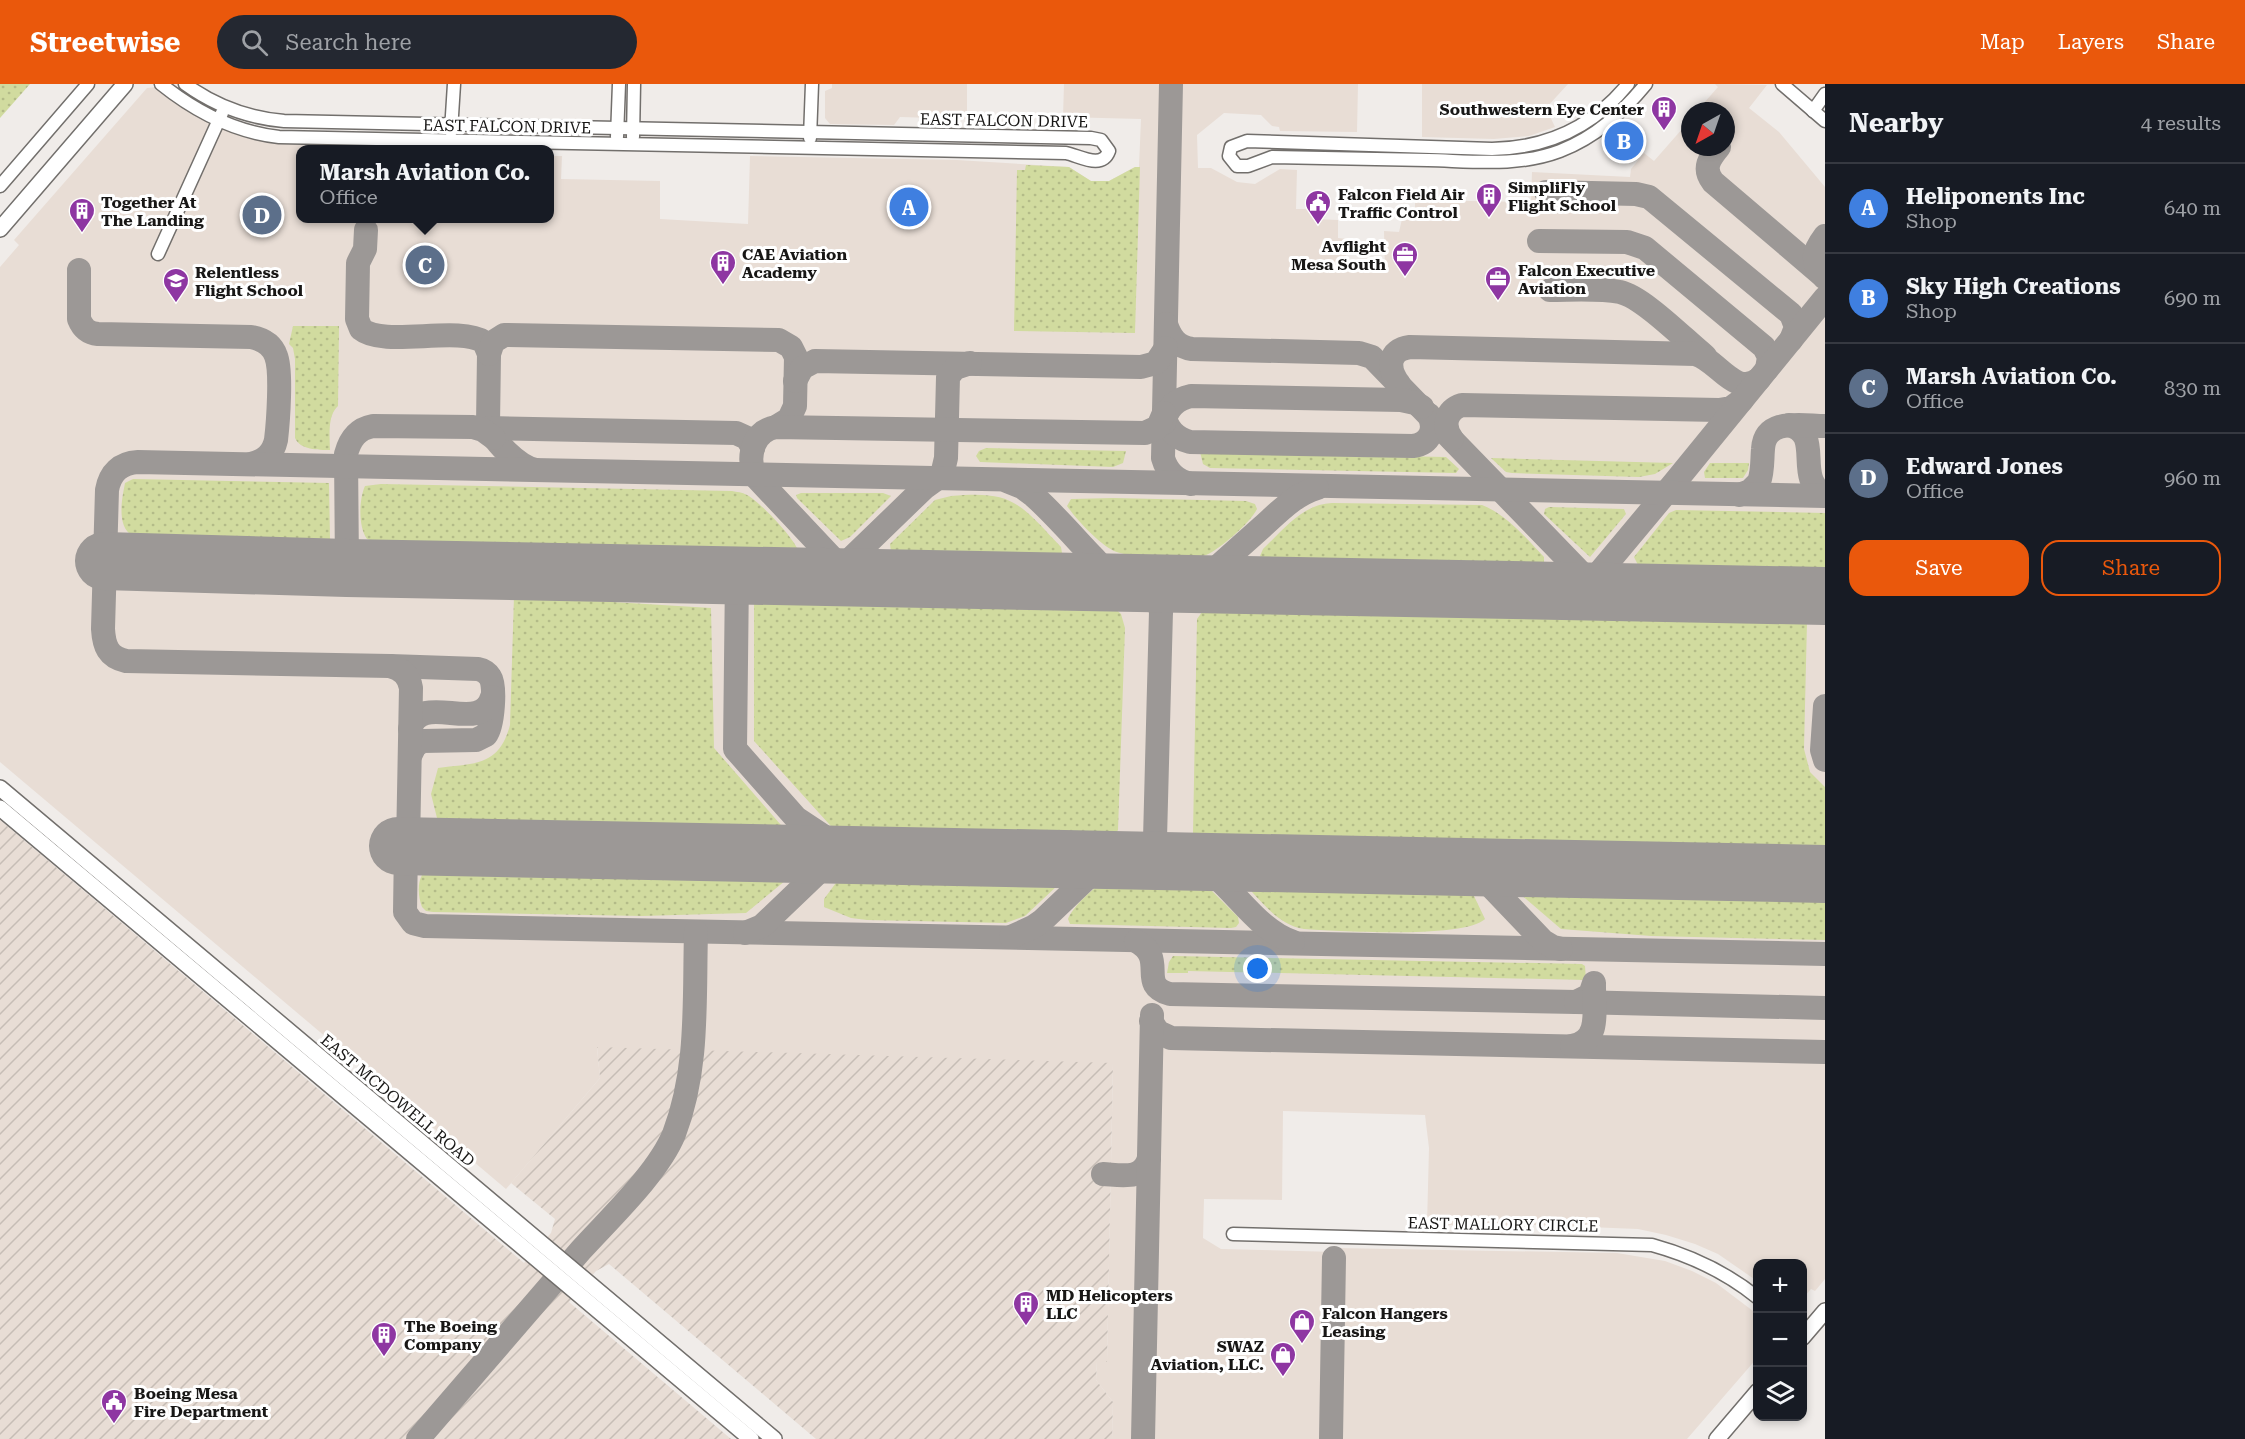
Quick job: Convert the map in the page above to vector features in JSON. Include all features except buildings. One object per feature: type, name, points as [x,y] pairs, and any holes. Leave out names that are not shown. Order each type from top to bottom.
[{"type":"main road","points":[[0,229],[125,84]]},
{"type":"main road","name":"EAST MCDOWELL ROAD","points":[[0,788],[774,1439]]},
{"type":"main road","name":"EAST MCDOWELL ROAD","points":[[0,808],[751,1439]]},
{"type":"main road","points":[[1807,1332],[1825,1311]]},
{"type":"main road","points":[[1717,1439],[1753,1397]]},
{"type":"street","points":[[0,186],[88,84]]},
{"type":"street","name":"EAST FALCON DRIVE","points":[[161,84],[183,102],[218,121],[251,133],[279,137],[1066,153],[1098,161],[1104,159],[1109,151],[1104,143],[1091,138],[284,121],[256,117],[225,107],[185,84]]},
{"type":"street","points":[[449,141],[452,126],[453,84]]},
{"type":"street","points":[[617,144],[619,84]]},
{"type":"street","points":[[633,144],[634,84]]},
{"type":"street","points":[[810,148],[812,84]]},
{"type":"street","points":[[1628,84],[1605,109],[1578,128],[1551,140],[1523,147],[1492,149],[1240,141],[1231,147],[1229,156],[1237,166],[1243,167],[1272,157],[1497,162],[1529,159],[1559,151],[1588,138],[1622,111],[1646,84]]},
{"type":"street","points":[[1782,84],[1825,121]]},
{"type":"street","points":[[1813,111],[1825,94]]},
{"type":"street","points":[[158,254],[225,107]]},
{"type":"street","name":"EAST MALLORY CIRCLE","points":[[1233,1234],[1652,1245],[1695,1259],[1721,1271],[1753,1294]]},
{"type":"shaded area","points":[[832,84],[967,84],[967,119],[900,117],[894,125],[830,124],[825,118],[825,91],[832,88]]},
{"type":"shaded area","points":[[1064,84],[1358,84],[1357,132],[1280,131],[1279,127],[1272,126],[1261,115],[1224,113],[1197,135],[1198,168],[1211,168],[1237,182],[1255,184],[1280,169],[1297,170],[1296,209],[1308,209],[1313,214],[1313,219],[1338,220],[1338,238],[1347,239],[1345,270],[1385,270],[1384,231],[1399,232],[1402,219],[1415,220],[1415,200],[1531,202],[1532,172],[1630,177],[1631,169],[1644,153],[1654,161],[1681,130],[1681,156],[1735,156],[1735,102],[1705,102],[1718,87],[1715,84],[1767,85],[1749,108],[1779,132],[1825,187],[1825,1279],[1815,1291],[1811,1289],[1807,1294],[1807,1259],[1753,1259],[1753,1278],[1718,1254],[1695,1244],[1638,1229],[1538,1225],[1427,1225],[1429,1148],[1425,1115],[1283,1111],[1282,1200],[1204,1199],[1203,1238],[1221,1249],[1336,1252],[1336,1248],[1617,1253],[1665,1261],[1692,1271],[1716,1283],[1753,1311],[1753,1363],[1687,1439],[1112,1439],[1113,1402],[1096,1380],[1097,1361],[1107,1361],[1113,1064],[597,1048],[600,1078],[506,1189],[0,762],[0,267],[19,245],[14,240],[147,88],[157,87],[182,107],[229,131],[304,142],[304,145],[296,145],[296,223],[554,223],[554,156],[562,156],[561,179],[660,181],[660,219],[748,224],[750,156],[957,160],[1069,167],[1091,181],[1109,181],[1139,167],[1141,119],[1063,117]]},
{"type":"shaded area","points":[[1422,84],[1568,84],[1546,108],[1555,127],[1529,136],[1494,139],[1422,137]]},
{"type":"shaded area","points":[[0,820],[524,1263],[551,1233],[555,1219],[511,1183],[600,1078],[597,1047],[1113,1063],[1107,1362],[1097,1361],[1096,1380],[1113,1402],[1112,1439],[816,1439],[609,1264],[596,1271],[569,1302],[731,1439],[0,1439]]},
{"type":"green space","points":[[0,84],[30,84],[0,118]]},
{"type":"green space","points":[[1026,165],[1069,167],[1091,181],[1109,181],[1135,167],[1140,167],[1135,333],[1014,331],[1017,170],[1025,170]]},
{"type":"green space","points":[[293,326],[339,326],[338,406],[332,415],[330,450],[305,447],[295,438],[295,359],[293,348],[289,344]]},
{"type":"green space","points":[[986,448],[1126,451],[1123,463],[1113,467],[980,462],[976,456],[979,451]]},
{"type":"green space","points":[[1200,452],[1446,457],[1459,469],[1456,473],[1210,468],[1203,464]]},
{"type":"green space","points":[[1491,458],[1673,463],[1655,474],[1639,477],[1512,473],[1506,472]]},
{"type":"green space","points":[[1710,463],[1749,463],[1743,478],[1705,478],[1704,472]]},
{"type":"green space","points":[[133,479],[329,483],[330,539],[133,536],[124,526],[122,512],[125,483]]},
{"type":"green space","points":[[381,484],[740,492],[760,505],[782,527],[797,548],[373,541],[367,539],[362,527],[360,513],[362,498],[365,486]]},
{"type":"green space","points":[[801,493],[883,493],[891,496],[850,537],[841,541],[797,498],[796,495]]},
{"type":"green space","points":[[989,495],[1014,503],[1025,510],[1047,532],[1061,547],[1062,553],[891,552],[890,544],[935,500],[951,496]]},
{"type":"green space","points":[[1071,499],[1246,501],[1255,504],[1257,509],[1234,535],[1206,555],[1187,558],[1145,557],[1108,548],[1088,531],[1067,506]]},
{"type":"green space","points":[[1332,503],[1482,505],[1500,515],[1516,528],[1544,557],[1544,563],[1264,559],[1260,556],[1263,549],[1294,519],[1312,508]]},
{"type":"green space","points":[[1549,507],[1624,509],[1626,514],[1590,557],[1544,514],[1545,509]]},
{"type":"green space","points":[[1676,510],[1825,513],[1825,569],[1638,565],[1634,557],[1669,513]]},
{"type":"green space","points":[[514,596],[711,608],[714,748],[787,832],[465,826],[437,818],[431,794],[438,768],[474,763],[492,756],[505,739],[510,725]]},
{"type":"green space","points":[[754,604],[1112,606],[1121,614],[1125,628],[1118,830],[1113,836],[1101,839],[838,834],[754,741]]},
{"type":"green space","points":[[1210,609],[1807,622],[1804,749],[1810,772],[1825,787],[1825,854],[1200,840],[1193,833],[1197,619],[1202,612]]},
{"type":"green space","points":[[432,867],[791,876],[746,913],[642,916],[433,912],[426,911],[422,907],[419,896],[420,878]]},
{"type":"green space","points":[[841,876],[1051,880],[1056,881],[1058,885],[1025,916],[1006,923],[867,920],[851,918],[824,907],[824,899]]},
{"type":"green space","points":[[1106,881],[1205,884],[1238,917],[1239,923],[1236,927],[1231,928],[1070,924],[1068,919],[1079,903]]},
{"type":"green space","points":[[1252,885],[1462,889],[1474,896],[1485,919],[1473,925],[1427,931],[1370,932],[1304,929],[1288,924],[1275,915],[1252,892]]},
{"type":"green space","points":[[1518,889],[1825,895],[1825,940],[1651,936],[1561,929],[1518,892]]},
{"type":"green space","points":[[1173,956],[1582,964],[1585,966],[1586,980],[1188,971],[1188,973],[1167,973]]},
{"type":"taxiway","points":[[1171,84],[1163,458],[1173,475],[1191,484]]},
{"type":"taxiway","points":[[1712,156],[1708,163],[1708,172],[1713,182],[1821,274]]},
{"type":"taxiway","points":[[1546,192],[1636,194],[1649,197],[1791,314],[1796,327],[1791,340]]},
{"type":"taxiway","points":[[366,230],[365,249],[358,263],[357,319],[361,329],[386,337],[457,335],[472,337],[484,342],[489,354],[488,424],[490,430],[494,438],[514,458],[536,470]]},
{"type":"taxiway","points":[[1824,277],[1817,266],[1815,256],[1825,236]]},
{"type":"taxiway","points":[[1539,241],[1627,242],[1645,248],[1764,347],[1769,357],[1767,369]]},
{"type":"taxiway","points":[[79,270],[79,319],[84,328],[91,333],[251,337],[263,341],[272,348],[279,373],[276,440],[267,456],[251,464]]},
{"type":"taxiway","points":[[1550,290],[1620,292],[1652,310],[1705,356]]},
{"type":"taxiway","points":[[1564,590],[1579,587],[1594,579],[1825,298]]},
{"type":"taxiway","points":[[1166,324],[1175,341],[1192,349],[1359,353],[1372,357],[1585,577],[1594,585],[1619,591]]},
{"type":"taxiway","points":[[489,354],[493,342],[504,335],[779,340],[791,347],[796,357],[795,406],[789,419],[776,427]]},
{"type":"taxiway","points":[[1399,384],[1391,366],[1392,361],[1397,352],[1410,347],[1695,354],[1703,357],[1734,381],[1750,384],[1759,379]]},
{"type":"taxiway","points":[[795,381],[802,368],[815,361],[1141,367],[1156,363],[1166,348]]},
{"type":"taxiway","points":[[833,576],[924,488],[942,475],[946,458],[948,377],[955,368],[970,363]]},
{"type":"taxiway","points":[[1164,423],[1173,405],[1191,396],[1401,400],[1422,407]]},
{"type":"taxiway","points":[[1452,439],[1447,429],[1447,419],[1452,411],[1462,405],[1719,410],[1731,408],[1742,400]]},
{"type":"taxiway","points":[[1164,413],[1172,432],[1190,442],[1413,446],[1424,442],[1430,435],[1432,425],[1429,415]]},
{"type":"taxiway","points":[[850,577],[754,475],[751,459],[754,445],[762,433],[768,429],[776,427],[1145,433],[1158,427],[1164,413]]},
{"type":"taxiway","points":[[1789,425],[1800,430],[1805,437],[1811,478],[1816,487],[1825,495]]},
{"type":"taxiway","points":[[347,568],[346,454],[352,439],[358,432],[373,426],[473,427],[483,430],[494,438]]},
{"type":"taxiway","points":[[1739,495],[1750,491],[1759,482],[1765,439],[1770,432],[1786,426],[1825,426]]},
{"type":"taxiway","points":[[489,428],[736,433],[747,438],[753,448]]},
{"type":"taxiway","points":[[408,846],[411,688],[407,677],[398,669],[390,666],[126,661],[111,654],[104,641],[103,629],[107,490],[117,470],[126,464],[138,462],[1825,496]]},
{"type":"taxiway","points":[[1007,481],[1022,487],[1034,496],[1112,576],[1127,584],[1149,589],[1161,611]]},
{"type":"taxiway","points":[[1125,860],[1143,853],[1155,839],[1161,611],[1165,600],[1174,590],[1198,583],[1205,578],[1287,505],[1317,488]]},
{"type":"taxiway","points":[[737,575],[735,749],[796,818],[852,855]]},
{"type":"taxiway","points":[[390,666],[478,669],[488,674],[492,682],[492,715],[486,735],[476,740],[422,741],[415,746],[410,756]]},
{"type":"taxiway","points":[[410,729],[416,718],[426,713],[476,713],[486,708],[492,697]]},
{"type":"taxiway","points":[[1825,706],[1822,750],[1825,760]]},
{"type":"taxiway","points":[[1155,839],[1164,853],[1182,861]]},
{"type":"taxiway","points":[[406,846],[405,912],[413,923],[425,926],[1825,954]]},
{"type":"taxiway","points":[[745,933],[762,926],[830,861],[852,855]]},
{"type":"taxiway","points":[[1011,937],[1043,920],[1106,860]]},
{"type":"taxiway","points":[[1196,862],[1221,882],[1266,927],[1293,942]]},
{"type":"taxiway","points":[[1457,867],[1479,874],[1543,941],[1561,949]]},
{"type":"taxiway","points":[[418,1439],[581,1250],[632,1195],[667,1149],[674,1134],[688,1085],[694,1034],[696,932]]},
{"type":"taxiway","points":[[1136,941],[1146,948],[1150,956],[1155,984],[1160,990],[1170,994],[1576,1002],[1590,995],[1594,983]]},
{"type":"taxiway","points":[[1572,1046],[1588,1038],[1592,1031],[1595,1014],[1594,987]]},
{"type":"taxiway","points":[[1576,1002],[1825,1008]]},
{"type":"taxiway","points":[[1143,1439],[1152,1015]]},
{"type":"taxiway","points":[[1151,1021],[1158,1032],[1171,1038],[1825,1052]]},
{"type":"taxiway","points":[[1103,1174],[1137,1173],[1142,1170],[1149,1158]]},
{"type":"taxiway","points":[[1331,1439],[1334,1258]]},
{"type":"runway","points":[[104,561],[347,568],[1825,596]]},
{"type":"runway","points":[[398,846],[1825,874]]},
{"type":"place","name":"Southwestern Eye Center","points":[[1664,132]]},
{"type":"place","name":"Sky High Creations","points":[[1624,141]]},
{"type":"place","name":"Heliponents Inc","points":[[909,207]]},
{"type":"place","name":"Edward Jones","points":[[262,215]]},
{"type":"place","name":"SimpliFly Flight School","points":[[1489,219]]},
{"type":"place","name":"Falcon Field Air Traffic Control","points":[[1318,226]]},
{"type":"place","name":"Together At The Landing","points":[[82,234]]},
{"type":"place","name":"Marsh Aviation Co.","points":[[425,265]]},
{"type":"place","name":"Avflight Mesa South","points":[[1405,278]]},
{"type":"place","name":"CAE Aviation Academy","points":[[723,286]]},
{"type":"place","name":"Falcon Executive Aviation","points":[[1498,302]]},
{"type":"place","name":"Relentless Flight School","points":[[176,304]]},
{"type":"place","name":"MD Helicopters LLC","points":[[1026,1327]]},
{"type":"place","name":"Falcon Hangers Leasing","points":[[1302,1345]]},
{"type":"place","name":"The Boeing Company","points":[[384,1358]]},
{"type":"place","name":"SWAZ Aviation, LLC.","points":[[1283,1378]]},
{"type":"place","name":"Boeing Mesa Fire Department","points":[[114,1425]]}]
